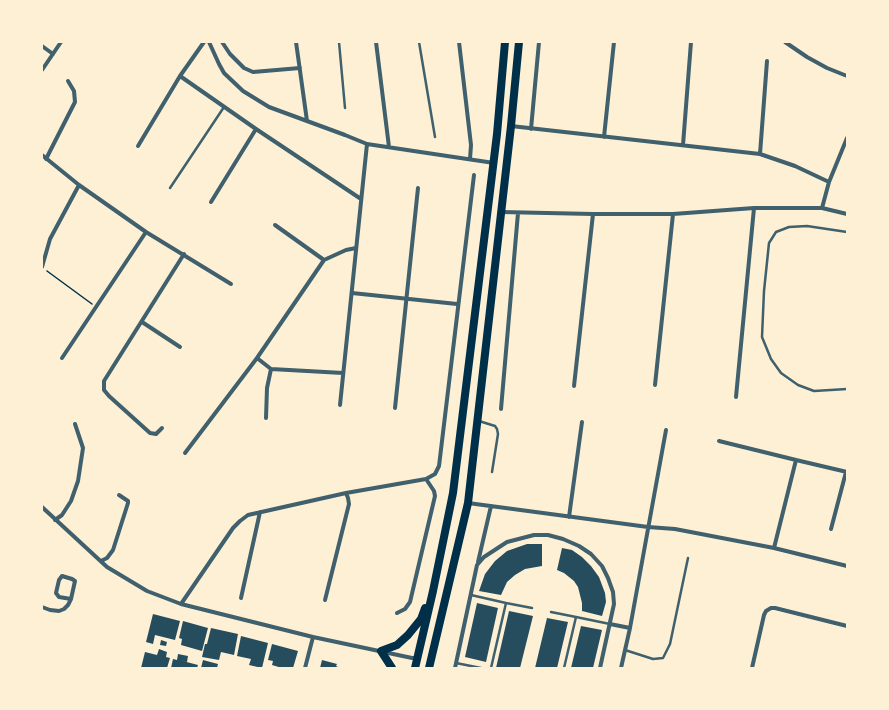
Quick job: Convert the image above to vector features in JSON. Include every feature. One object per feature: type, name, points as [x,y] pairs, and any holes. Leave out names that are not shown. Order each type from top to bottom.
[{"type":"main road","points":[[415,668],[433,591],[453,493],[494,162],[505,42]]},
{"type":"main road","points":[[429,668],[468,503],[511,126],[519,42]]},
{"type":"main road","points":[[497,134],[502,129],[511,126]]},
{"type":"main road","points":[[417,658],[431,650],[444,587],[454,560]]},
{"type":"main road","points":[[392,668],[381,651],[396,645],[408,635],[421,619],[433,591]]},
{"type":"street","points":[[42,70],[61,42]]},
{"type":"street","points":[[138,146],[180,76],[204,42]]},
{"type":"street","points":[[209,42],[224,73],[243,91],[269,108],[367,144],[494,162]]},
{"type":"street","points":[[222,42],[230,54],[244,68],[253,72],[300,68]]},
{"type":"street","points":[[296,42],[307,121]]},
{"type":"street","points":[[376,42],[389,147]]},
{"type":"street","points":[[459,42],[471,145],[470,158]]},
{"type":"street","points":[[531,129],[539,42]]},
{"type":"street","points":[[604,137],[614,42]]},
{"type":"street","points":[[682,145],[691,42]]},
{"type":"street","points":[[785,42],[827,68],[847,76]]},
{"type":"street","points":[[42,46],[53,54]]},
{"type":"street","points":[[760,154],[767,61]]},
{"type":"street","points":[[180,76],[361,199]]},
{"type":"street","points":[[46,159],[75,102],[74,91],[68,81]]},
{"type":"street","points":[[511,126],[760,154],[795,166],[829,182]]},
{"type":"street","points":[[211,202],[256,129]]},
{"type":"street","points":[[822,208],[829,182],[847,138]]},
{"type":"street","points":[[340,405],[367,144]]},
{"type":"street","points":[[42,155],[78,185],[146,232],[231,284]]},
{"type":"street","points":[[180,604],[233,528],[248,515],[346,493],[426,478],[435,474],[439,466],[474,175]]},
{"type":"street","points":[[42,267],[50,239],[78,185]]},
{"type":"street","points":[[395,408],[418,188]]},
{"type":"street","points":[[500,212],[673,214],[754,208],[822,208],[847,214]]},
{"type":"street","points":[[736,396],[754,208]]},
{"type":"street","points":[[501,409],[518,213]]},
{"type":"street","points":[[574,386],[593,214]]},
{"type":"street","points":[[655,385],[673,214]]},
{"type":"street","points":[[275,225],[324,260]]},
{"type":"street","points":[[62,358],[146,232]]},
{"type":"street","points":[[185,453],[257,358],[324,260],[346,250],[356,248]]},
{"type":"street","points":[[162,428],[156,434],[150,433],[104,390],[104,381],[184,254]]},
{"type":"street","points":[[352,293],[458,304]]},
{"type":"street","points":[[142,322],[180,347]]},
{"type":"street","points":[[257,358],[271,369],[343,373]]},
{"type":"street","points":[[266,418],[267,388],[271,369]]},
{"type":"street","points":[[569,516],[582,422]]},
{"type":"street","points":[[55,520],[62,515],[71,502],[78,481],[82,448],[80,434],[75,424]]},
{"type":"street","points":[[621,668],[630,628],[666,430]]},
{"type":"street","points":[[719,441],[846,472],[831,529]]},
{"type":"street","points":[[774,548],[796,460]]},
{"type":"street","points":[[397,613],[405,609],[410,602],[435,496],[434,491],[426,478]]},
{"type":"street","points":[[325,600],[349,504],[346,493]]},
{"type":"street","points":[[101,561],[107,558],[113,550],[128,503],[128,501],[119,495]]},
{"type":"street","points":[[468,503],[648,527],[675,529],[774,548],[847,566]]},
{"type":"street","points":[[455,668],[491,506]]},
{"type":"street","points":[[42,507],[107,567],[138,587],[180,604],[313,637],[417,658]]},
{"type":"street","points":[[241,598],[260,512]]},
{"type":"street","points":[[477,565],[484,557],[507,542],[534,535],[548,535],[563,539],[591,554],[602,566],[608,578],[613,592],[614,604],[600,668]]},
{"type":"street","points":[[42,607],[50,610],[64,609],[71,599],[75,581],[62,576],[59,580],[56,595],[71,599]]},
{"type":"street","points":[[752,668],[764,615],[766,611],[771,608],[847,626]]},
{"type":"street","points":[[610,624],[630,628]]},
{"type":"street","points":[[306,668],[313,637]]},
{"type":"lane","points":[[339,42],[345,108]]},
{"type":"lane","points":[[419,42],[435,137]]},
{"type":"lane","points":[[170,188],[224,107]]},
{"type":"lane","points":[[847,232],[806,226],[789,227],[776,232],[769,243],[764,291],[762,337],[771,359],[781,373],[798,385],[814,391],[847,389]]},
{"type":"lane","points":[[477,421],[495,426],[497,429],[498,434],[492,472]]},
{"type":"lane","points":[[625,650],[653,659],[663,658],[670,644],[688,558]]},
{"type":"lane","points":[[471,595],[532,608]]},
{"type":"lane","points":[[491,668],[506,603]]},
{"type":"lane","points":[[551,612],[610,624]]},
{"type":"lane","points":[[564,668],[576,616]]},
{"type":"lane","points":[[456,663],[481,668]]},
{"type":"path","points":[[42,267],[96,307]]},
{"type":"building","points":[[527,544],[542,544],[542,566],[525,569],[515,575],[507,582],[501,595],[479,591],[485,574],[495,561],[507,551]]},
{"type":"building","points":[[562,548],[572,550],[582,557],[599,577],[605,593],[606,602],[602,616],[582,611],[582,603],[578,587],[574,581],[564,573],[557,570]]},
{"type":"building","points":[[477,603],[498,608],[486,662],[465,657]]},
{"type":"building","points":[[509,611],[533,616],[520,668],[496,668]]},
{"type":"building","points":[[153,614],[180,621],[175,640],[155,635],[153,644],[146,642]]},
{"type":"building","points":[[547,618],[568,622],[557,668],[535,668]]},
{"type":"building","points":[[183,621],[208,628],[202,651],[181,645],[182,639],[179,638]]},
{"type":"building","points":[[581,626],[602,630],[593,668],[571,668]]},
{"type":"building","points":[[211,628],[238,634],[234,655],[221,652],[219,660],[202,657]]},
{"type":"building","points":[[241,636],[268,643],[262,668],[249,665],[251,659],[237,656]]},
{"type":"building","points":[[161,640],[167,642],[166,646],[160,645]]},
{"type":"building","points":[[272,644],[298,651],[293,668],[282,668],[272,665],[273,661],[268,660]]},
{"type":"building","points":[[159,649],[167,652],[166,657],[170,658],[167,668],[141,668],[145,652],[157,655]]},
{"type":"building","points":[[178,654],[188,656],[187,662],[179,660],[198,665],[197,668],[171,668],[173,659],[177,660]]},
{"type":"building","points":[[203,660],[218,664],[217,668],[201,668]]},
{"type":"building","points":[[322,660],[337,664],[336,666],[340,668],[320,668]]}]
